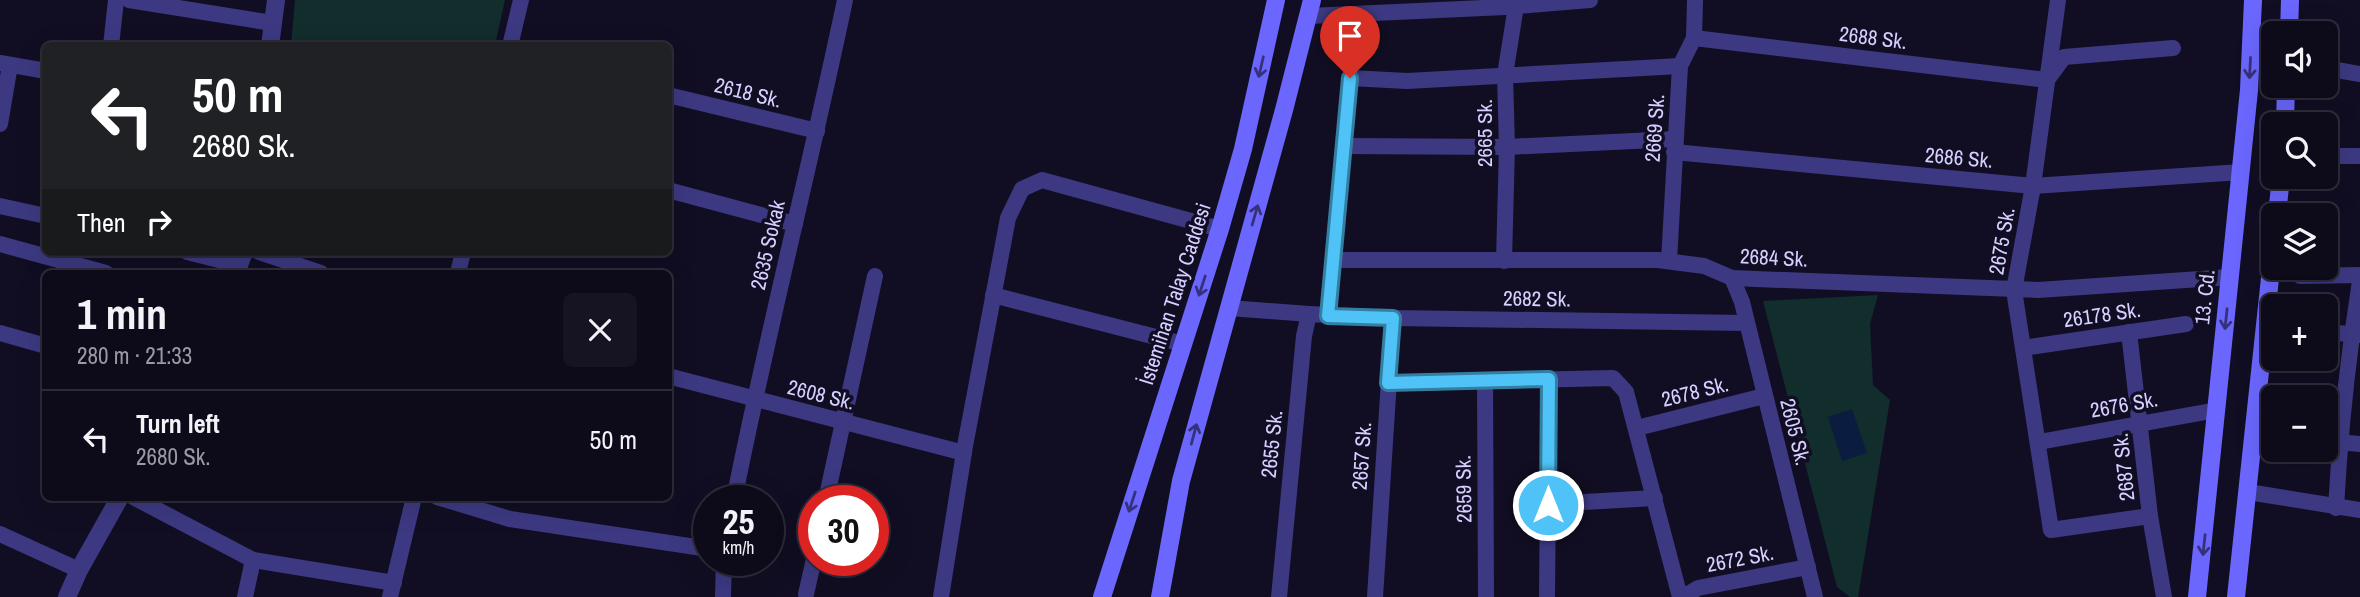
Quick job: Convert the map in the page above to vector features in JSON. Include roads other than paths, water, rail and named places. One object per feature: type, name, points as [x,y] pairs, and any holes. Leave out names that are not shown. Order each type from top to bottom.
[{"type":"main road","name":"İstemihan Talay Caddesi","points":[[1102,597],[1220,229],[1243,149],[1276,0]]},
{"type":"main road","name":"13. Cd.","points":[[2197,597],[2249,90],[2253,0]]},
{"type":"main road","points":[[2289,21],[2290,0]]},
{"type":"main road","points":[[1160,597],[1181,481],[1311,8]]},
{"type":"main road","points":[[2236,597],[2262,371]]},
{"type":"street","points":[[111,42],[116,0]]},
{"type":"street","points":[[129,0],[205,6],[272,23]]},
{"type":"street","points":[[270,42],[276,0]]},
{"type":"street","points":[[511,42],[521,0]]},
{"type":"street","name":"2635 Sokak","points":[[737,485],[845,0]]},
{"type":"street","points":[[1311,8],[1516,6],[1590,0]]},
{"type":"street","name":"2669 Sk.","points":[[1669,261],[1680,66],[1694,38],[1695,0]]},
{"type":"street","name":"2675 Sk.","points":[[2058,0],[2033,186],[2014,290],[2051,530],[2150,516]]},
{"type":"street","name":"2665 Sk.","points":[[1504,261],[1507,147],[1505,75],[1516,6]]},
{"type":"street","name":"2688 Sk.","points":[[1694,38],[2047,80]]},
{"type":"street","points":[[2047,80],[2064,57],[2173,48]]},
{"type":"street","points":[[0,124],[5,64],[42,70]]},
{"type":"street","points":[[1229,308],[1328,316],[1350,78],[1406,81],[1680,66]]},
{"type":"street","points":[[2338,70],[2360,74]]},
{"type":"street","name":"2618 Sk.","points":[[672,96],[817,131]]},
{"type":"street","name":"2686 Sk.","points":[[1345,146],[1675,146],[2033,186],[2241,172]]},
{"type":"street","points":[[2338,156],[2360,156]]},
{"type":"street","points":[[941,597],[964,453],[1008,218],[1022,189],[1042,180],[1220,229]]},
{"type":"street","points":[[672,191],[795,224]]},
{"type":"street","points":[[0,206],[42,215]]},
{"type":"street","points":[[0,244],[42,255]]},
{"type":"street","points":[[44,256],[95,270]]},
{"type":"street","points":[[206,256],[239,263]]},
{"type":"street","points":[[271,256],[312,270]]},
{"type":"street","name":"2684 Sk.","points":[[1332,260],[1669,261],[1704,266],[1731,278],[2014,290],[2230,277]]},
{"type":"street","points":[[2338,275],[2360,275]]},
{"type":"street","points":[[829,485],[875,276]]},
{"type":"street","name":"2605 Sk.","points":[[1731,278],[1742,302],[1815,597]]},
{"type":"street","points":[[2338,418],[2356,335],[2360,281]]},
{"type":"street","points":[[993,295],[1183,344]]},
{"type":"street","name":"2655 Sk.","points":[[1279,597],[1308,314]]},
{"type":"street","name":"2682 Sk.","points":[[1328,316],[1746,323]]},
{"type":"street","name":"2657 Sk.","points":[[1375,597],[1393,318]]},
{"type":"street","name":"26178 Sk.","points":[[2023,348],[2186,324]]},
{"type":"street","name":"2687 Sk.","points":[[2129,332],[2150,516],[2164,597]]},
{"type":"street","points":[[0,333],[42,345]]},
{"type":"street","points":[[2338,333],[2356,335]]},
{"type":"street","name":"2608 Sk.","points":[[672,377],[964,453]]},
{"type":"street","points":[[1388,383],[1614,378],[1626,392],[1681,597]]},
{"type":"street","points":[[1547,597],[1549,379]]},
{"type":"street","name":"2659 Sk.","points":[[1485,380],[1486,597]]},
{"type":"street","name":"2678 Sk.","points":[[1637,428],[1764,396]]},
{"type":"street","name":"2676 Sk.","points":[[2039,442],[2217,410]]},
{"type":"street","points":[[2253,435],[2261,436]]},
{"type":"street","points":[[2338,442],[2360,444]]},
{"type":"street","points":[[2334,462],[2336,508]]},
{"type":"street","points":[[2248,492],[2360,510]]},
{"type":"street","points":[[1548,505],[1655,498]]},
{"type":"street","points":[[67,597],[118,501]]},
{"type":"street","points":[[141,501],[253,560],[392,590],[413,501]]},
{"type":"street","points":[[451,501],[510,519],[693,548]]},
{"type":"street","points":[[0,534],[79,570]]},
{"type":"street","points":[[245,597],[253,560]]},
{"type":"street","name":"2672 Sk.","points":[[1681,597],[1698,588],[1808,568]]},
{"type":"street","points":[[723,597],[724,576]]},
{"type":"street","points":[[806,594],[810,576]]},
{"type":"water","points":[[1852,409],[1867,453],[1842,461],[1828,417]]}]
